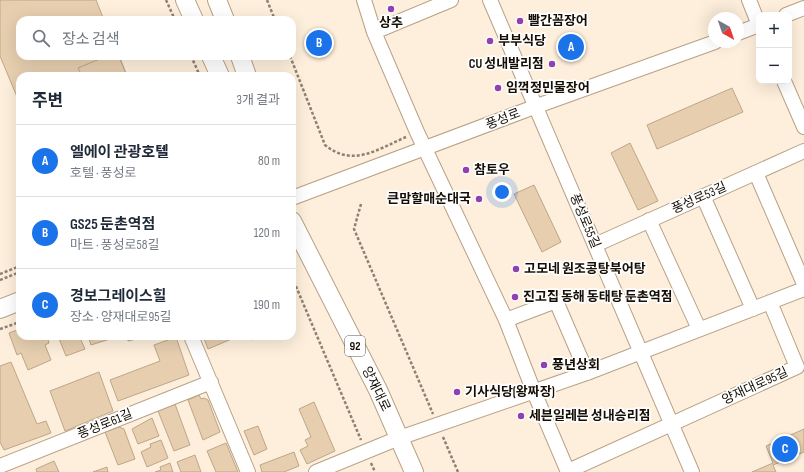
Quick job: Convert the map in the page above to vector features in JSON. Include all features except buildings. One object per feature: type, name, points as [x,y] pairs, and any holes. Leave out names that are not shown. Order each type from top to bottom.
[{"type":"main road","points":[[185,0],[192,16]]},
{"type":"main road","points":[[217,0],[223,16]]},
{"type":"main road","points":[[213,60],[218,72]]},
{"type":"main road","points":[[241,60],[246,72]]},
{"type":"main road","name":"양재대로","points":[[296,230],[378,390],[414,472]]},
{"type":"main road","points":[[0,309],[16,303]]},
{"type":"street","points":[[364,0],[374,32],[417,132],[506,320],[534,392],[568,471],[672,425]]},
{"type":"street","points":[[374,32],[451,0]]},
{"type":"street","name":"풍성로55길","points":[[490,0],[537,106],[692,472]]},
{"type":"street","points":[[748,0],[756,18]]},
{"type":"street","points":[[792,13],[804,8]]},
{"type":"street","points":[[744,31],[756,26]]},
{"type":"street","name":"풍성로","points":[[296,197],[537,106],[708,45]]},
{"type":"street","points":[[785,84],[804,127]]},
{"type":"street","name":"풍성로53길","points":[[595,244],[804,151]]},
{"type":"street","points":[[756,173],[804,284]]},
{"type":"street","points":[[703,196],[753,309]]},
{"type":"street","points":[[649,220],[699,329]]},
{"type":"street","points":[[316,472],[399,438],[587,373],[804,289]]},
{"type":"street","points":[[506,320],[556,300],[587,373]]},
{"type":"street","name":"양재대로95길","points":[[672,425],[797,367],[770,302]]},
{"type":"street","points":[[194,340],[248,472]]},
{"type":"street","name":"풍성로61길","points":[[0,466],[210,382]]},
{"type":"path","points":[[166,0],[173,16]]},
{"type":"path","points":[[267,0],[273,16]]},
{"type":"path","points":[[193,60],[198,72]]},
{"type":"path","points":[[292,60],[325,145],[332,151],[343,156],[358,157],[417,132]]},
{"type":"path","points":[[361,204],[354,229],[458,472]]},
{"type":"path","points":[[0,274],[16,268]]},
{"type":"path","points":[[0,280],[16,274]]},
{"type":"path","points":[[296,286],[375,472]]},
{"type":"path","points":[[0,330],[16,324]]},
{"type":"place","name":"상추","points":[[391,9]]},
{"type":"place","name":"빨간꼼장어","points":[[520,21]]},
{"type":"place","name":"부부식당","points":[[490,41]]},
{"type":"place","name":"GS25 둔촌역점","points":[[319,43]]},
{"type":"place","name":"엘에이 관광호텔","points":[[571,47]]},
{"type":"place","name":"CU 성내발리점","points":[[552,64]]},
{"type":"place","name":"임꺽정민물장어","points":[[498,88]]},
{"type":"place","name":"참토우","points":[[466,170]]},
{"type":"place","name":"큰맘할매순대국","points":[[479,199]]},
{"type":"place","name":"고모네 원조콩탕북어탕","points":[[516,269]]},
{"type":"place","name":"진고집 동해 동태탕 둔촌역점","points":[[515,297]]},
{"type":"place","name":"풍년상회","points":[[544,365]]},
{"type":"place","name":"기사식당(왕짜장)","points":[[457,392]]},
{"type":"place","name":"세븐일레븐 성내승리점","points":[[521,416]]},
{"type":"place","name":"경보그레이스힐","points":[[785,449]]}]
